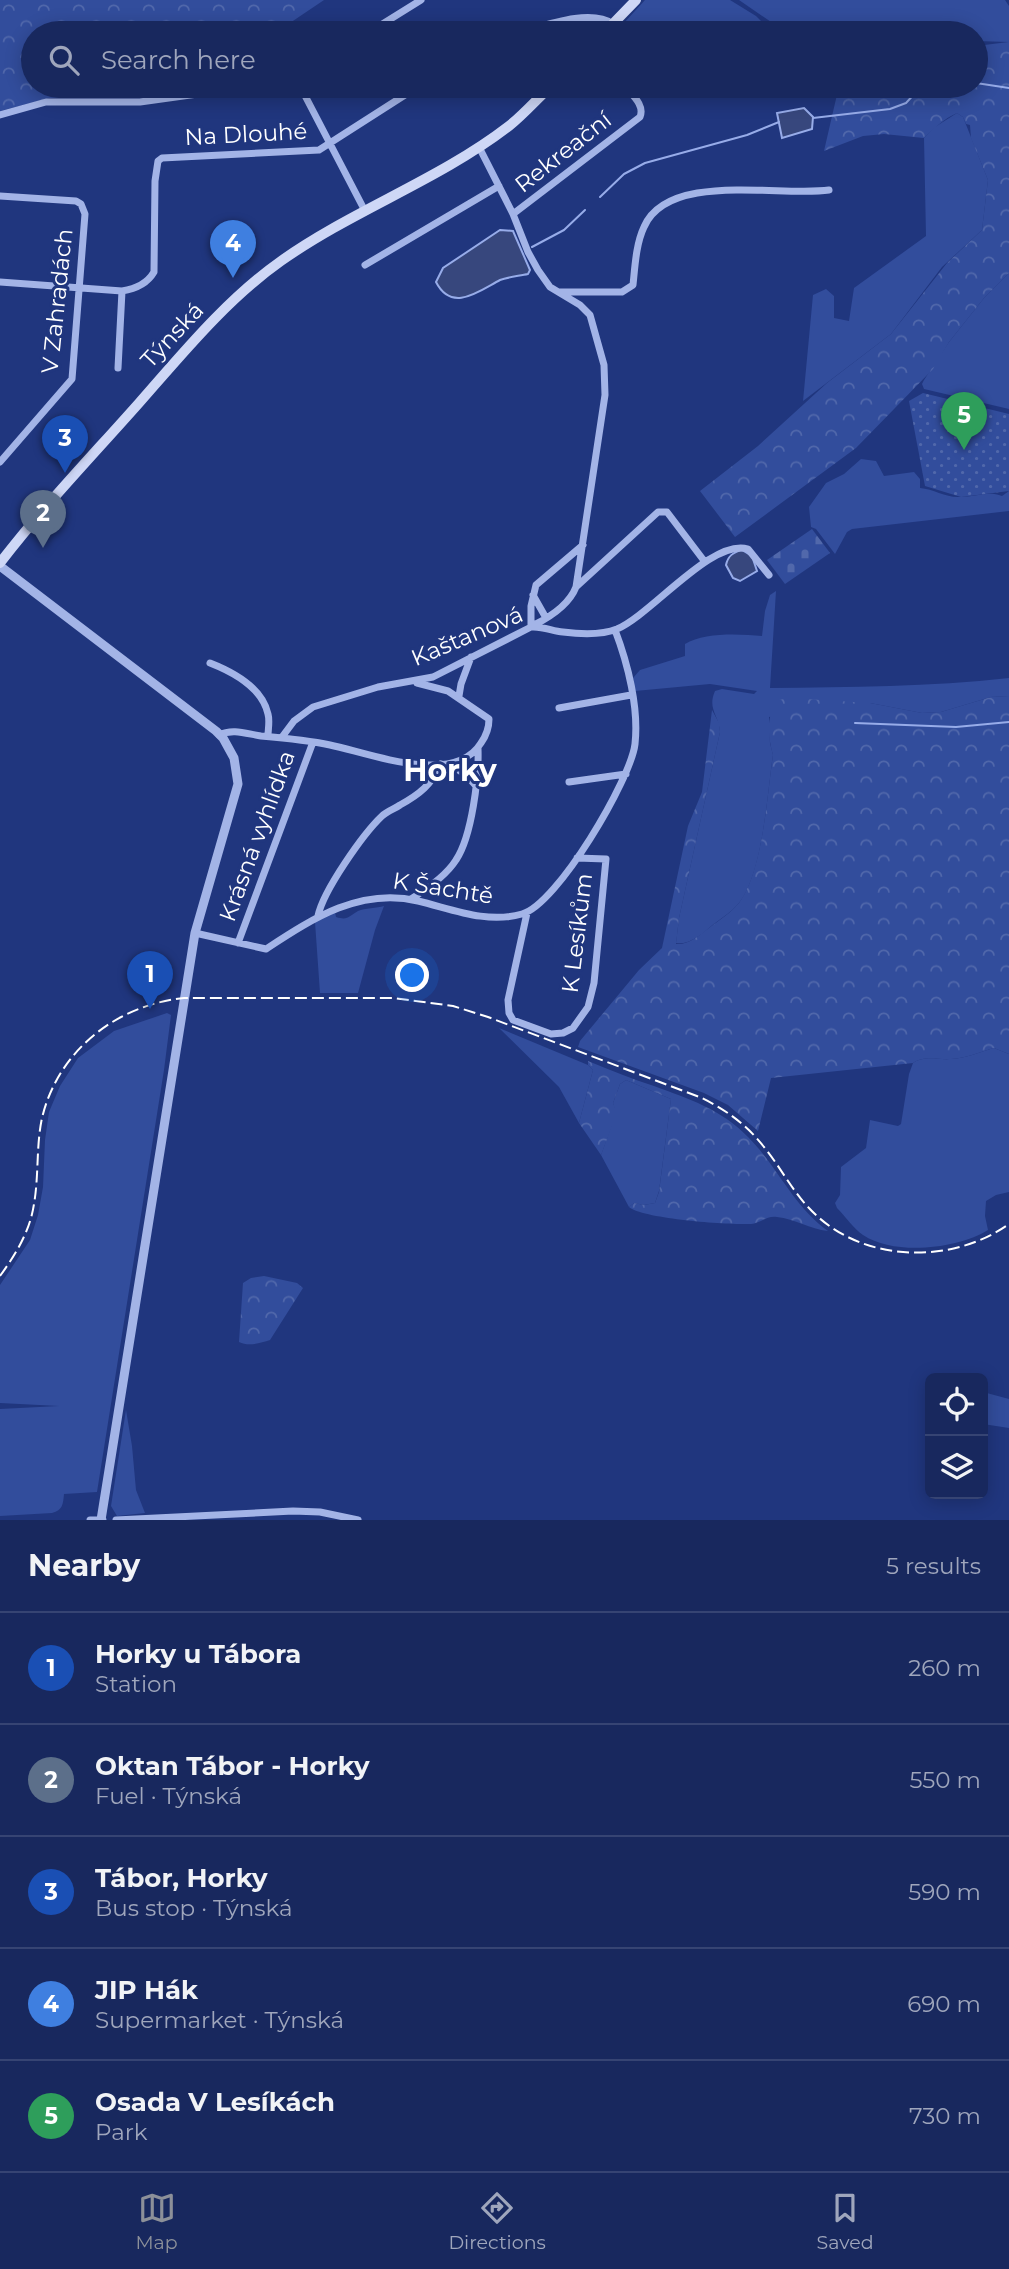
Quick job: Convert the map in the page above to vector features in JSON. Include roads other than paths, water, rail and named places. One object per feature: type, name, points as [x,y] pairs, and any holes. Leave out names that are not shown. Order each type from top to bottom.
[{"type":"main road","points":[[616,21],[636,0]]},
{"type":"main road","name":"Týnská","points":[[0,564],[48,503],[228,306],[255,281],[284,259],[479,147],[517,119],[539,98]]},
{"type":"street","points":[[387,21],[421,0]]},
{"type":"street","points":[[570,21],[592,16],[608,21]]},
{"type":"street","points":[[0,115],[46,102],[140,102],[169,98]]},
{"type":"street","points":[[306,98],[365,211]]},
{"type":"street","name":"Na Dlouhé","points":[[122,291],[138,287],[154,272],[155,181],[158,161],[162,158],[319,150],[401,98]]},
{"type":"street","name":"Rekreační","points":[[513,214],[640,117],[641,106],[635,98]]},
{"type":"street","points":[[479,147],[513,214],[532,261],[555,291],[590,314],[598,338],[605,395],[576,587]]},
{"type":"street","points":[[365,265],[499,186]]},
{"type":"street","points":[[555,291],[622,292],[630,289],[633,285],[642,229],[658,208],[671,199],[737,190],[829,190]]},
{"type":"street","name":"V Zahradách","points":[[0,196],[67,200],[81,204],[85,220],[72,379],[0,462]]},
{"type":"street","points":[[0,282],[122,291],[118,368]]},
{"type":"street","points":[[531,626],[566,602],[576,587],[658,512],[667,512],[705,562]]},
{"type":"street","points":[[531,626],[533,595],[539,581],[583,545]]},
{"type":"street","name":"Kaštanová","points":[[282,737],[294,721],[313,707],[378,687],[433,677],[531,626],[544,626],[566,632],[615,629],[635,618],[705,562],[726,550],[745,547],[769,575]]},
{"type":"street","points":[[0,564],[219,735],[234,758],[238,784],[195,933],[102,1520],[90,1520]]},
{"type":"street","points":[[533,595],[546,618]]},
{"type":"street","points":[[527,913],[555,887],[577,858],[626,774],[635,744],[631,695],[615,629]]},
{"type":"street","points":[[459,696],[463,676],[472,656]]},
{"type":"street","points":[[210,663],[233,673],[255,691],[269,715],[268,736]]},
{"type":"street","points":[[219,735],[233,732],[282,737],[388,761],[440,764],[468,757],[488,730],[489,719],[459,696],[443,689],[412,682]]},
{"type":"street","points":[[559,708],[631,695]]},
{"type":"street","name":"Krásná vyhlídka","points":[[238,943],[313,742]]},
{"type":"street","points":[[411,899],[444,873],[458,858],[472,810],[478,747]]},
{"type":"street","points":[[450,763],[476,786]]},
{"type":"street","points":[[318,916],[328,891],[366,835],[385,814],[426,789],[440,764]]},
{"type":"street","points":[[569,782],[626,774]]},
{"type":"street","name":"K Lesíkům","points":[[527,913],[508,1000],[509,1013],[513,1020],[522,1024],[551,1034],[563,1033],[573,1028],[588,1007],[591,995],[606,859],[577,858]]},
{"type":"street","name":"K Šachtě","points":[[195,933],[266,949],[318,916],[366,899],[391,897],[411,899],[488,918],[527,913]]},
{"type":"street","points":[[116,1520],[329,1516],[358,1520]]},
{"type":"waterway","points":[[988,85],[1009,88]]},
{"type":"waterway","points":[[813,118],[890,109],[906,103],[911,98]]},
{"type":"waterway","points":[[600,197],[624,174],[645,163],[747,135],[779,122]]},
{"type":"waterway","points":[[532,247],[564,230],[585,210]]},
{"type":"waterway","points":[[855,723],[956,727],[1009,722]]},
{"type":"railway","points":[[0,1276],[17,1251],[32,1214],[42,1118],[61,1072],[76,1052],[113,1021],[159,1002],[184,998],[394,998],[453,1006],[711,1103],[751,1132],[816,1215],[837,1231],[860,1242],[885,1249],[937,1251],[987,1237],[1009,1224]]},
{"type":"place","name":"JIP Hák","points":[[233,278]]},
{"type":"place","name":"Osada V Lesíkách","points":[[964,450]]},
{"type":"place","name":"Tábor, Horky","points":[[65,473]]},
{"type":"place","name":"Oktan Tábor - Horky","points":[[43,548]]},
{"type":"place","name":"Horky u Tábora","points":[[150,1009]]},
{"type":"district","name":"Horky","points":[[450,771]]}]
